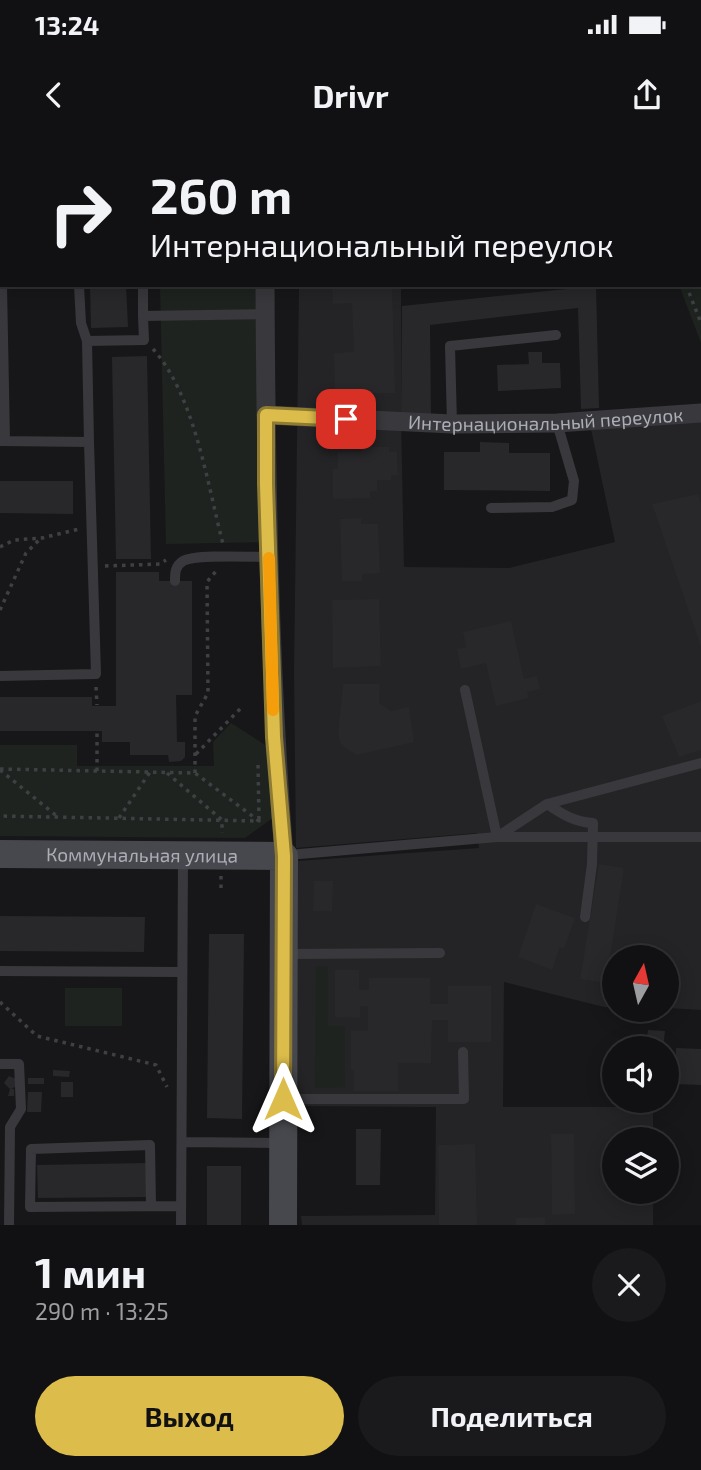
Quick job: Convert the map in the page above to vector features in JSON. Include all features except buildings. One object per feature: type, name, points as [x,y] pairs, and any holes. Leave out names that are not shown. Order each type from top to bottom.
[{"type":"main road","name":"Коммунальная улица","points":[[0,854],[284,856]]},
{"type":"main road","points":[[284,856],[284,1225]]},
{"type":"street","points":[[265,287],[274,737],[284,856]]},
{"type":"street","name":"Интернациональный переулок","points":[[266,415],[452,424],[557,423],[701,413]]},
{"type":"lane","points":[[2,287],[3,441],[89,442]]},
{"type":"lane","points":[[0,676],[96,674],[87,341],[80,323],[79,287]]},
{"type":"lane","points":[[87,341],[144,340],[143,287]]},
{"type":"lane","points":[[143,316],[265,314]]},
{"type":"lane","points":[[452,424],[450,346],[555,335]]},
{"type":"lane","points":[[491,508],[552,507],[572,500],[575,481],[557,423]]},
{"type":"lane","points":[[175,581],[175,570],[184,560],[269,557]]},
{"type":"lane","points":[[465,691],[497,837]]},
{"type":"lane","points":[[497,837],[547,804],[701,763]]},
{"type":"lane","points":[[547,804],[568,818],[593,823],[592,864],[585,917]]},
{"type":"lane","points":[[284,856],[497,837],[701,837]]},
{"type":"lane","points":[[181,1225],[183,855]]},
{"type":"lane","points":[[284,954],[440,953]]},
{"type":"lane","points":[[0,971],[182,972]]},
{"type":"lane","points":[[283,1099],[464,1099],[463,1052]]},
{"type":"lane","points":[[0,1064],[19,1064],[21,1109],[10,1127],[9,1225]]},
{"type":"lane","points":[[182,1142],[284,1143]]},
{"type":"lane","points":[[151,1206],[150,1144],[31,1149],[30,1207],[181,1206]]},
{"type":"path","points":[[687,287],[701,323]]},
{"type":"path","points":[[146,342],[167,365],[190,417],[223,546]]},
{"type":"path","points":[[0,547],[14,540],[42,538],[77,528],[91,528]]},
{"type":"path","points":[[0,610],[26,553],[42,538]]},
{"type":"path","points":[[195,773],[195,716],[208,693],[207,582],[228,558]]},
{"type":"path","points":[[96,674],[97,705]]},
{"type":"path","points":[[195,755],[241,708]]},
{"type":"path","points":[[97,731],[97,771]]},
{"type":"path","points":[[0,770],[195,773],[259,821],[0,816]]},
{"type":"path","points":[[0,770],[58,817]]},
{"type":"path","points":[[119,818],[150,772]]},
{"type":"path","points":[[167,773],[222,820]]},
{"type":"path","points":[[0,1002],[37,1036],[156,1065],[168,1090],[182,1095]]},
{"type":"shaded area","points":[[160,287],[267,287],[271,542],[166,544]]},
{"type":"shaded area","points":[[299,287],[401,287],[404,567],[509,568],[615,542],[591,429],[701,420],[701,1010],[679,1009],[679,945],[602,945],[602,1006],[504,982],[503,1107],[602,1107],[602,1113],[653,1113],[653,1127],[602,1127],[602,1204],[653,1204],[653,1225],[302,1225],[301,1216],[435,1215],[436,1107],[297,1106],[298,861],[479,848],[477,833],[296,848],[294,674]]},
{"type":"shaded area","points":[[680,287],[701,287],[701,343]]},
{"type":"shaded area","points":[[231,723],[273,750],[274,817],[245,838],[0,836],[0,745],[77,745],[77,766],[214,766],[213,742]]},
{"type":"shaded area","points":[[316,966],[328,967],[328,1026],[345,1026],[345,1087],[315,1088]]},
{"type":"shaded area","points":[[65,988],[122,988],[122,1026],[65,1026]]},
{"type":"slow traffic","points":[[269,558],[273,710]]},
{"type":"route","points":[[283,1099],[284,856],[274,737],[266,415],[346,419]]}]
